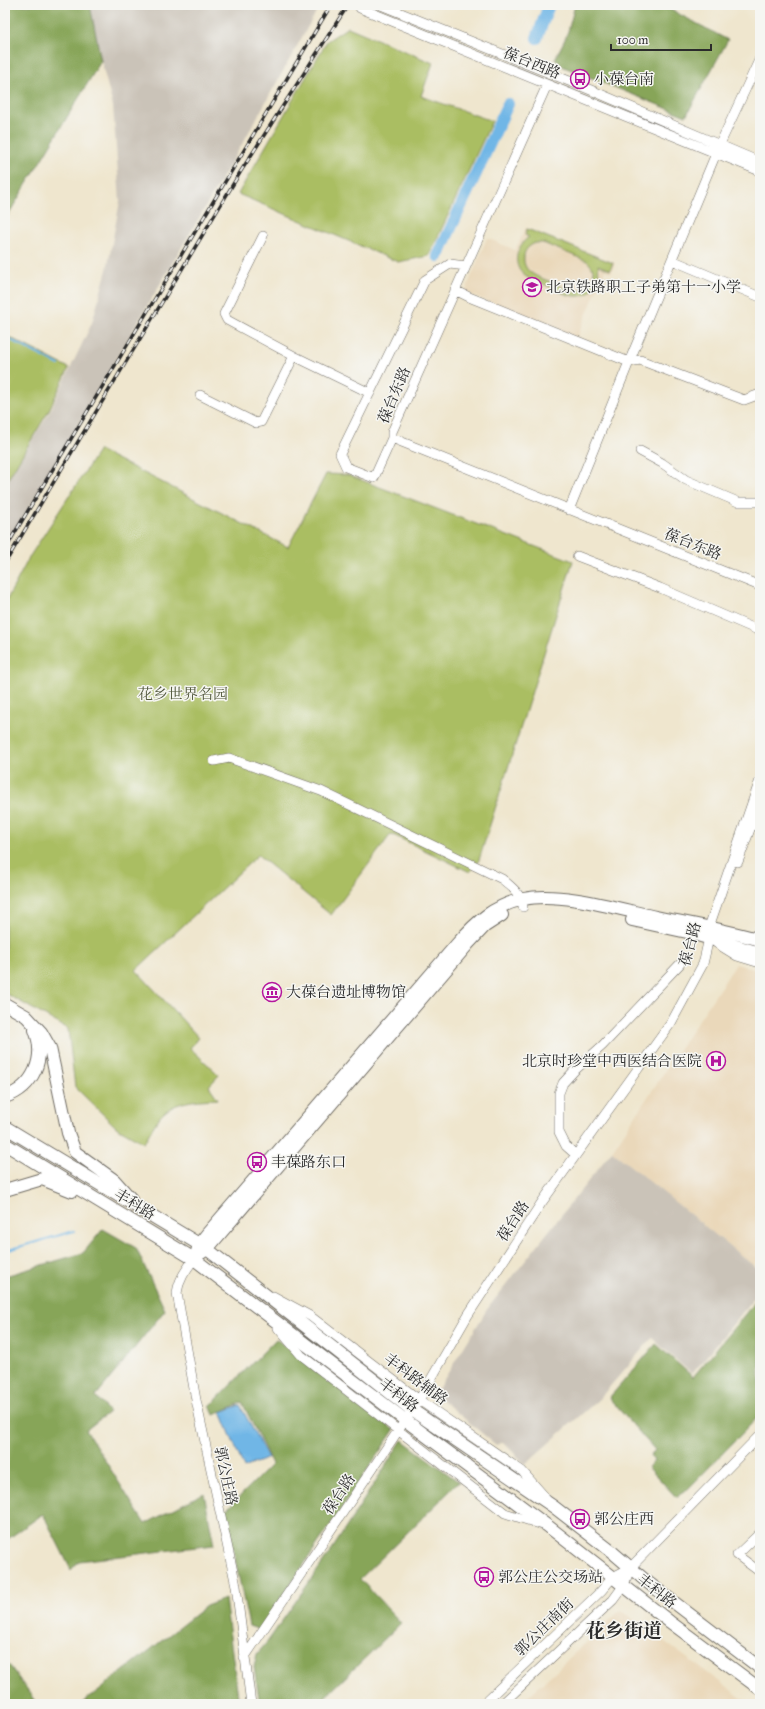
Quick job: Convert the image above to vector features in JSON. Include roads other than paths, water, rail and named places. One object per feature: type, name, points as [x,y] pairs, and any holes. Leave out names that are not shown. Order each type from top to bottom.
[{"type":"main road","points":[[194,1259],[468,944],[492,921],[522,903],[586,910],[710,931],[732,931],[760,940]]},
{"type":"main road","points":[[710,931],[760,953]]},
{"type":"main road","points":[[5,1004],[26,1016],[41,1032],[50,1048],[68,1133],[75,1152],[114,1180],[139,1208]]},
{"type":"main road","points":[[5,1097],[25,1087],[33,1075],[38,1062],[39,1046],[36,1031],[26,1016]]},
{"type":"main road","name":"丰科路","points":[[5,1127],[203,1247],[554,1507],[611,1551],[630,1568],[760,1668]]},
{"type":"main road","name":"丰科路","points":[[5,1144],[194,1259],[266,1313],[402,1425],[549,1527],[670,1622],[760,1689]]},
{"type":"main road","points":[[5,1190],[42,1179],[104,1204]]},
{"type":"street","name":"葆台西路","points":[[381,5],[575,84],[718,148],[760,171]]},
{"type":"street","name":"葆台西路","points":[[360,8],[548,85],[760,162]]},
{"type":"street","points":[[569,510],[718,148],[760,58]]},
{"type":"street","name":"葆台东路","points":[[548,85],[392,432],[392,438],[760,586]]},
{"type":"street","points":[[263,236],[224,314],[228,320],[294,356],[370,393]]},
{"type":"street","points":[[672,260],[760,297]]},
{"type":"street","points":[[392,438],[374,478],[346,467],[340,454],[425,280],[450,264],[466,266]]},
{"type":"street","points":[[455,290],[629,362],[640,360],[744,400],[760,394]]},
{"type":"street","points":[[200,395],[256,423],[261,422],[294,356]]},
{"type":"street","points":[[640,451],[662,463],[686,480],[738,502],[760,502]]},
{"type":"street","points":[[577,556],[660,588],[760,631]]},
{"type":"street","points":[[214,760],[228,758],[321,791],[502,879],[513,888],[522,903]]},
{"type":"street","name":"葆台路","points":[[244,1658],[416,1405],[468,1315],[542,1202],[671,1023],[703,964],[710,931],[760,780]]},
{"type":"street","name":"葆台路","points":[[710,931],[760,802]]},
{"type":"street","points":[[710,931],[737,956],[760,963]]},
{"type":"street","points":[[576,1155],[566,1146],[559,1132],[559,1094],[563,1084],[574,1071],[602,1046],[680,964]]},
{"type":"street","name":"郭公庄路","points":[[194,1259],[178,1283],[177,1293],[196,1400],[236,1586],[251,1704]]},
{"type":"street","name":"郭公庄南街","points":[[483,1704],[601,1591],[613,1577],[630,1568],[760,1435]]},
{"type":"street","points":[[760,1533],[737,1555],[760,1572]]},
{"type":"street","points":[[502,1704],[613,1600],[624,1585],[630,1568]]},
{"type":"water","points":[[240,1405],[268,1458],[244,1468],[221,1412]]},
{"type":"waterway","points":[[537,38],[549,5]]},
{"type":"waterway","points":[[438,256],[508,104]]},
{"type":"waterway","points":[[5,337],[59,365]]},
{"type":"waterway","points":[[5,1251],[74,1231]]},
{"type":"railway","points":[[5,549],[331,5]]},
{"type":"railway","points":[[5,563],[241,171],[348,5]]},
{"type":"place","name":"小葆台南","points":[[580,79]]},
{"type":"place","name":"北京铁路职工子弟第十一小学","points":[[532,287]]},
{"type":"place","name":"大葆台遗址博物馆","points":[[272,992]]},
{"type":"place","name":"北京时珍堂中西医结合医院","points":[[716,1061]]},
{"type":"place","name":"丰葆路东口","points":[[257,1162]]},
{"type":"place","name":"郭公庄西","points":[[580,1519]]},
{"type":"place","name":"郭公庄公交场站","points":[[484,1577]]},
{"type":"district","name":"花乡街道","points":[[624,1630]]},
{"type":"park label","name":"花乡世界名园","points":[[183,694]]}]
